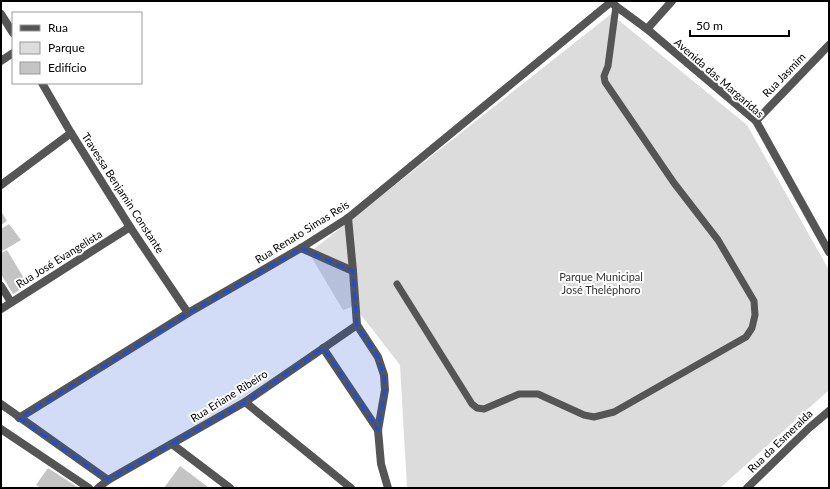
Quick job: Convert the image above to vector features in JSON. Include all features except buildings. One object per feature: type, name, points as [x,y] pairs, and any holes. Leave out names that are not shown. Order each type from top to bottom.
[{"type":"street","points":[[647,30],[672,1]]},
{"type":"street","name":"Avenida das Margaridas","points":[[612,3],[647,30],[756,121],[829,251]]},
{"type":"street","name":"Rua Renato Simas Reis","points":[[19,418],[188,313],[301,248],[348,218],[612,3]]},
{"type":"street","points":[[1,14],[12,31]]},
{"type":"street","name":"Rua Jasmim","points":[[756,121],[829,45]]},
{"type":"street","points":[[1,61],[12,54]]},
{"type":"street","name":"Travessa Benjamin Constante","points":[[43,84],[71,133],[130,227],[188,313]]},
{"type":"street","points":[[1,185],[71,133]]},
{"type":"street","points":[[348,218],[357,325],[378,358],[384,375],[385,390],[378,430],[381,464],[388,488]]},
{"type":"street","name":"Rua José Evangelista","points":[[1,309],[130,227]]},
{"type":"street","points":[[301,248],[353,271]]},
{"type":"street","points":[[1,286],[11,302]]},
{"type":"street","name":"Rua Eriane Ribeiro","points":[[98,488],[108,480],[245,402],[357,325]]},
{"type":"street","points":[[323,348],[378,430]]},
{"type":"street","points":[[245,402],[351,488]]},
{"type":"street","points":[[1,404],[108,480]]},
{"type":"street","name":"Rua da Esmeralda","points":[[747,488],[809,428],[829,411]]},
{"type":"street","points":[[1,429],[90,488]]},
{"type":"street","points":[[172,444],[230,488]]},
{"type":"lane","points":[[397,284],[472,404],[477,408],[484,409],[518,394],[538,394],[584,415],[594,417],[614,412],[746,337],[752,328],[755,315],[754,301],[718,240],[674,183],[605,82],[604,79],[608,66],[612,3]]},
{"type":"highlighted area","points":[[301,248],[353,271],[357,325],[378,357],[384,375],[385,390],[378,430],[323,348],[245,402],[108,480],[19,418],[188,313]]},
{"type":"green space","name":"Parque Municipal José Theléphoro","points":[[611,14],[747,125],[829,270],[829,390],[720,488],[407,488],[400,365],[354,306],[343,310],[309,253]]}]
